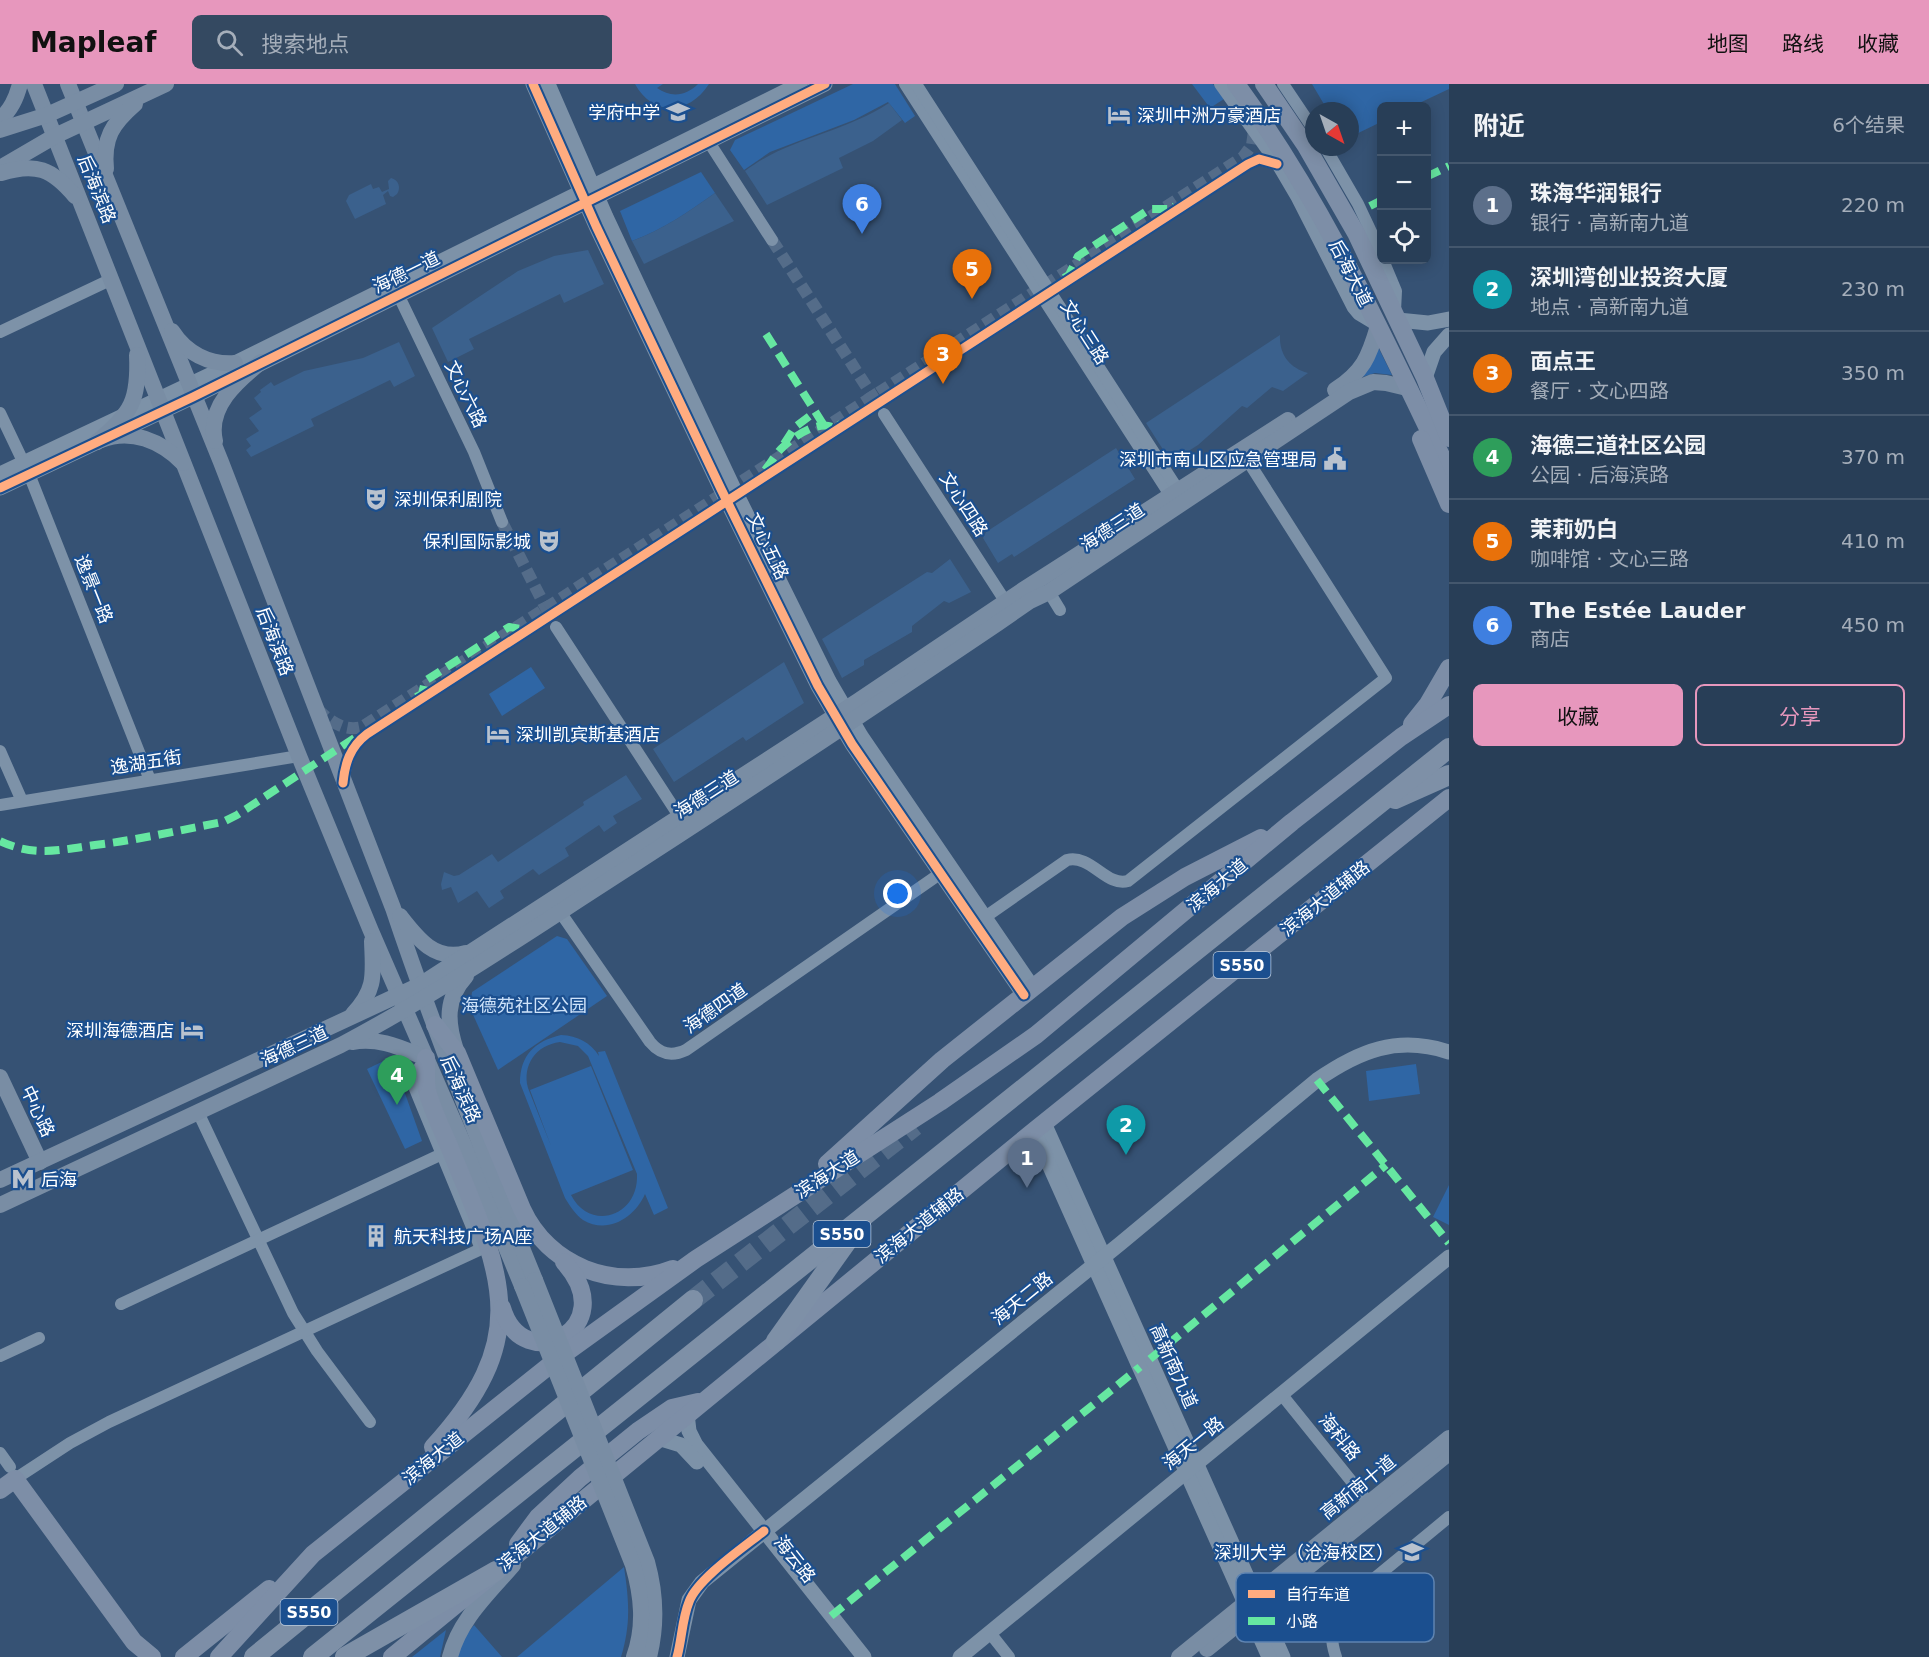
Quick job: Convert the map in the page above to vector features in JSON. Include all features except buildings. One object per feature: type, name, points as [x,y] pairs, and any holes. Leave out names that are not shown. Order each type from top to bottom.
[{"type":"highway","name":"滨海大道","points":[[313,1657],[1449,748]]},
{"type":"highway","points":[[1370,810],[1449,775]]},
{"type":"highway","points":[[776,1341],[866,1214]]},
{"type":"highway","name":"S550","points":[[254,1657],[693,1300]]},
{"type":"highway","points":[[345,1657],[500,1568]]},
{"type":"main road","points":[[0,120],[16,99],[20,84]]},
{"type":"main road","name":"后海滨路","points":[[34,84],[187,467],[299,756],[371,931],[426,1058],[497,1206]]},
{"type":"main road","name":"后海滨路","points":[[68,84],[220,462],[393,908],[497,1206]]},
{"type":"main road","points":[[0,130],[46,115],[116,84]]},
{"type":"main road","name":"后海大道","points":[[1236,84],[1265,123],[1305,187],[1337,244],[1407,388],[1444,439]]},
{"type":"main road","name":"后海大道","points":[[1264,84],[1338,200],[1397,316],[1425,378],[1444,439],[1449,472]]},
{"type":"main road","points":[[0,168],[55,136],[161,86]]},
{"type":"main road","points":[[106,182],[106,142],[112,128],[129,109],[161,86]]},
{"type":"main road","points":[[0,173],[15,168],[43,169],[67,187],[83,205]]},
{"type":"main road","points":[[161,314],[178,340],[190,351],[212,362],[235,363]]},
{"type":"main road","name":"海德三道","points":[[1009,607],[1049,592],[1349,380],[1367,360],[1378,326]]},
{"type":"main road","points":[[97,442],[124,416],[132,404],[138,381],[137,342]]},
{"type":"main road","points":[[220,462],[213,432],[218,409],[234,386],[261,362]]},
{"type":"main road","points":[[1425,378],[1449,408]]},
{"type":"main road","name":"海德三道","points":[[0,1205],[340,1046],[403,1002],[474,967],[556,906],[1009,607],[1179,499],[1248,461],[1360,386],[1373,382],[1407,388]]},
{"type":"main road","points":[[1407,388],[1413,419],[1449,504]]},
{"type":"main road","points":[[97,442],[113,435],[128,435],[152,440],[175,455],[187,467]]},
{"type":"main road","points":[[1401,737],[1428,704],[1449,668]]},
{"type":"main road","name":"滨海大道","points":[[219,1657],[313,1554],[560,1357],[696,1259],[940,1102],[1036,1035],[1292,822],[1401,737],[1449,705]]},
{"type":"main road","name":"滨海大道辅路","points":[[392,1657],[1039,1127],[1449,798]]},
{"type":"main road","points":[[799,1191],[852,1140],[942,1060],[1122,917],[1185,877],[1292,822]]},
{"type":"main road","name":"海德三道","points":[[422,991],[475,950],[556,906]]},
{"type":"main road","points":[[393,908],[411,931],[435,952],[450,955],[475,950]]},
{"type":"main road","points":[[345,1020],[367,998],[372,986],[371,931]]},
{"type":"main road","points":[[340,1046],[360,1041],[380,1041],[426,1058],[427,1090],[487,1241],[507,1320],[523,1338],[535,1342],[552,1341],[570,1332],[581,1318],[583,1293],[577,1279],[559,1256],[537,1236],[526,1220],[449,1030],[449,1010],[455,991],[474,967]]},
{"type":"main road","name":"海德三道","points":[[0,1180],[345,1020],[403,1002]]},
{"type":"main road","points":[[435,1025],[457,1053]]},
{"type":"main road","name":"中心路","points":[[0,1077],[40,1162]]},
{"type":"main road","points":[[497,1206],[648,1562],[655,1610],[649,1657]]},
{"type":"main road","points":[[559,1256],[598,1274],[626,1278],[653,1275],[696,1259]]},
{"type":"main road","points":[[528,1283],[638,1581],[641,1611],[639,1640],[634,1657]]},
{"type":"main road","points":[[398,1486],[447,1431],[477,1390],[489,1366],[496,1343],[500,1322],[500,1297]]},
{"type":"main road","points":[[500,1568],[538,1517],[629,1437],[672,1408],[702,1401]]},
{"type":"main road","name":"高新南十道","points":[[1289,1573],[1369,1503],[1449,1438]]},
{"type":"main road","name":"高新南十道","points":[[1294,1573],[1449,1453]]},
{"type":"main road","points":[[8,1479],[135,1650],[152,1657]]},
{"type":"main road","points":[[450,1657],[453,1644],[463,1624],[532,1542]]},
{"type":"main road","points":[[185,1656],[313,1554]]},
{"type":"main road","name":"高新南十道","points":[[1179,1657],[1236,1617]]},
{"type":"main road","name":"高新南十道","points":[[1196,1657],[1236,1621]]},
{"type":"street","name":"文心五路","points":[[533,84],[589,195],[721,489],[818,686],[844,718],[1029,991]]},
{"type":"street","name":"文心五路","points":[[548,84],[589,195]]},
{"type":"street","name":"海德一道","points":[[191,391],[235,363],[396,290],[589,195],[705,137],[800,84]]},
{"type":"street","name":"海德一道","points":[[705,137],[825,84]]},
{"type":"street","name":"文心三路","points":[[904,84],[1179,499]]},
{"type":"street","name":"文心三路","points":[[916,84],[1179,499]]},
{"type":"street","points":[[1220,84],[1271,156],[1297,198],[1353,308],[1358,314],[1378,326]]},
{"type":"street","points":[[1283,84],[1305,117]]},
{"type":"street","points":[[705,137],[772,240]]},
{"type":"street","points":[[1330,156],[1358,204],[1377,244]]},
{"type":"street","points":[[1385,264],[1396,291],[1397,316],[1428,324],[1449,319]]},
{"type":"street","points":[[0,332],[112,279]]},
{"type":"street","name":"海德一道","points":[[0,474],[26,469],[97,442],[162,405],[261,362],[396,290]]},
{"type":"street","name":"文心六路","points":[[396,290],[474,452],[502,522]]},
{"type":"street","points":[[1425,378],[1434,352],[1449,335]]},
{"type":"street","name":"海德一道","points":[[0,488],[26,469],[124,416],[162,405]]},
{"type":"street","name":"逸景一路","points":[[0,413],[26,469],[150,780]]},
{"type":"street","name":"文心四路","points":[[884,414],[1009,607]]},
{"type":"street","points":[[980,920],[1067,860],[1074,859],[1087,863],[1117,881],[1128,881],[1386,678],[1248,461]]},
{"type":"street","points":[[1049,592],[1060,610]]},
{"type":"street","points":[[556,627],[684,823]]},
{"type":"street","name":"文心五路","points":[[844,718],[941,873],[980,920]]},
{"type":"street","points":[[0,751],[22,801]]},
{"type":"street","name":"逸湖五街","points":[[0,805],[299,756]]},
{"type":"street","name":"海德四道","points":[[556,906],[650,1042],[664,1053],[678,1054],[941,873]]},
{"type":"street","name":"海天二路","points":[[677,1657],[687,1606],[693,1593],[702,1582],[1317,1080],[1347,1060],[1378,1048],[1395,1045],[1429,1047],[1449,1052]]},
{"type":"street","points":[[0,1453],[8,1479],[89,1432],[481,1249],[413,1082],[413,1077],[426,1058]]},
{"type":"street","points":[[198,1112],[289,1305],[304,1331],[370,1422]]},
{"type":"street","name":"高新南九道","points":[[1039,1127],[1239,1573]]},
{"type":"street","points":[[121,1304],[442,1154]]},
{"type":"street","name":"海天一路","points":[[960,1657],[1449,1257]]},
{"type":"street","points":[[0,1356],[39,1338]]},
{"type":"street","name":"海科路","points":[[1282,1395],[1369,1503]]},
{"type":"street","name":"海云路","points":[[687,1414],[689,1431],[696,1445],[852,1657]]},
{"type":"street","name":"海云路","points":[[658,1438],[686,1448],[864,1657]]},
{"type":"street","points":[[1381,1573],[1449,1517]]},
{"type":"street","points":[[990,1633],[1010,1657]]},
{"type":"street","name":"高新南九道","points":[[1264,1642],[1269,1657]]},
{"type":"street","name":"高新南九道","points":[[1274,1642],[1283,1657]]},
{"type":"street","points":[[1333,1642],[1336,1657]]},
{"type":"green space","points":[[635,84],[663,84],[657,88],[678,94],[698,84],[709,84],[692,102],[671,108],[661,107],[651,102]]},
{"type":"green space","points":[[853,84],[895,84],[915,116],[905,123],[888,102],[854,120],[770,152],[744,170],[730,150],[735,140]]},
{"type":"green space","points":[[1192,84],[1213,84],[1224,99],[1210,108]]},
{"type":"green space","points":[[1312,84],[1449,84],[1449,89],[1421,102],[1377,102],[1377,124],[1359,133],[1359,102],[1323,102]]},
{"type":"green space","points":[[701,172],[715,193],[665,226],[632,241],[620,211]]},
{"type":"green space","points":[[1377,345],[1392,375],[1375,373],[1362,377]]},
{"type":"green space","points":[[531,667],[545,688],[502,716],[489,694]]},
{"type":"green space","name":"海德苑社区公园","points":[[557,936],[567,939],[607,996],[498,1070],[470,1008],[472,992]]},
{"type":"green space","points":[[561,1035],[578,1038],[588,1043],[599,1056],[598,1052],[605,1051],[668,1208],[654,1215],[645,1194],[635,1210],[628,1216],[602,1226],[583,1220],[571,1207],[565,1198],[520,1083],[526,1057],[537,1045]],"holes":[[[560,1042],[578,1046],[588,1056],[637,1174],[636,1189],[630,1201],[622,1209],[601,1216],[590,1213],[579,1206],[571,1195],[633,1170],[591,1066],[530,1090],[551,1146],[528,1088],[529,1064],[538,1052],[544,1047]]]},
{"type":"green space","points":[[392,1057],[422,1141],[405,1149],[367,1069]]},
{"type":"green space","points":[[1416,1064],[1420,1094],[1369,1101],[1366,1071]]},
{"type":"green space","points":[[1449,1185],[1449,1225],[1433,1217]]},
{"type":"green space","points":[[624,1567],[628,1612],[621,1657],[517,1657]]},
{"type":"green space","points":[[474,1625],[502,1657],[457,1657],[463,1639]]},
{"type":"green space","points":[[446,1630],[440,1657],[412,1657]]},
{"type":"shaded area","points":[[889,103],[902,120],[873,141],[839,158],[843,168],[767,205],[745,171],[779,151],[854,122]]},
{"type":"shaded area","points":[[391,178],[398,184],[397,194],[390,196],[388,191],[383,195],[386,204],[355,219],[346,201],[349,195],[371,184],[373,189],[379,187],[382,192],[389,189],[388,181]]},
{"type":"shaded area","points":[[715,193],[734,221],[644,264],[632,241],[665,226]]},
{"type":"shaded area","points":[[588,250],[604,284],[564,303],[560,294],[469,339],[474,349],[448,362],[432,328],[518,271],[554,256]]},
{"type":"shaded area","points":[[1280,335],[1281,348],[1286,359],[1295,368],[1308,373],[1283,391],[1272,387],[1247,408],[1242,406],[1198,445],[1171,462],[1146,423]]},
{"type":"shaded area","points":[[399,342],[415,376],[394,387],[390,380],[311,419],[314,426],[251,457],[246,450],[251,446],[246,439],[259,431],[249,418],[262,409],[254,398],[261,392],[260,390],[271,382],[274,386],[304,371],[363,358]]},
{"type":"shaded area","points":[[1116,448],[1135,479],[1014,557],[1012,554],[998,563],[983,538],[986,532]]},
{"type":"shaded area","points":[[950,559],[971,592],[949,603],[944,601],[912,626],[912,632],[864,660],[864,665],[842,678],[822,639],[927,572],[932,573]]},
{"type":"shaded area","points":[[784,662],[804,703],[746,741],[743,737],[674,782],[653,749]]},
{"type":"shaded area","points":[[626,775],[642,799],[613,816],[617,823],[604,832],[599,825],[565,848],[569,856],[539,875],[533,869],[500,891],[504,898],[489,908],[477,891],[458,903],[451,887],[442,890],[444,872],[454,876],[459,875],[492,854],[498,862],[584,805],[583,802]]},
{"type":"tunnel","points":[[317,709],[343,727],[362,727],[1243,157],[1252,145],[1254,131]]},
{"type":"tunnel","points":[[344,779],[351,754],[357,743],[367,734],[1248,164],[1259,159],[1277,164]]},
{"type":"tunnel","points":[[772,240],[877,403]]},
{"type":"tunnel","points":[[502,522],[549,614]]},
{"type":"tunnel","points":[[693,1300],[915,1126]]},
{"type":"marked path","points":[[1431,175],[1449,166]]},
{"type":"marked path","points":[[1370,206],[1377,202]]},
{"type":"marked path","points":[[1064,278],[1069,275],[1078,256],[1150,209],[1171,209],[1175,206]]},
{"type":"marked path","points":[[766,334],[823,424]]},
{"type":"marked path","points":[[784,444],[795,427],[815,412]]},
{"type":"marked path","points":[[765,470],[780,449],[800,434],[815,427],[834,428],[841,424]]},
{"type":"marked path","points":[[416,697],[422,694],[425,681],[509,627],[521,629],[526,626]]},
{"type":"marked path","points":[[0,841],[36,851],[59,850],[223,822],[359,735]]},
{"type":"marked path","points":[[1317,1080],[1449,1243]]},
{"type":"marked path","points":[[1150,1359],[1386,1165]]},
{"type":"marked path","points":[[831,1616],[1140,1367]]},
{"type":"cycle path","points":[[533,84],[596,226],[818,686],[852,744],[1024,995]]},
{"type":"cycle path","points":[[0,488],[193,397],[825,84]]},
{"type":"cycle path","points":[[343,783],[349,756],[356,744],[367,734],[1248,164],[1259,159],[1277,164]]},
{"type":"cycle path","points":[[677,1657],[685,1615],[694,1593],[701,1583],[722,1564],[764,1531]]},
{"type":"place","name":"学府中学","points":[[678,112]]},
{"type":"place","name":"深圳中洲万豪酒店","points":[[1119,115]]},
{"type":"place","name":"The Estée Lauder","points":[[862,234]]},
{"type":"place","name":"茉莉奶白","points":[[972,299]]},
{"type":"place","name":"面点王","points":[[943,384]]},
{"type":"place","name":"深圳市南山区应急管理局","points":[[1335,459]]},
{"type":"place","name":"深圳保利剧院","points":[[376,499]]},
{"type":"place","name":"保利国际影城","points":[[549,541]]},
{"type":"place","name":"深圳凯宾斯基酒店","points":[[498,734]]},
{"type":"place","name":"深圳海德酒店","points":[[192,1030]]},
{"type":"place","name":"海德三道社区公园","points":[[397,1105]]},
{"type":"place","name":"深圳湾创业投资大厦","points":[[1126,1155]]},
{"type":"place","name":"后海","points":[[23,1179]]},
{"type":"place","name":"珠海华润银行","points":[[1027,1188]]},
{"type":"place","name":"航天科技广场A座","points":[[376,1236]]},
{"type":"place","name":"深圳大学（沧海校区）","points":[[1412,1552]]}]
